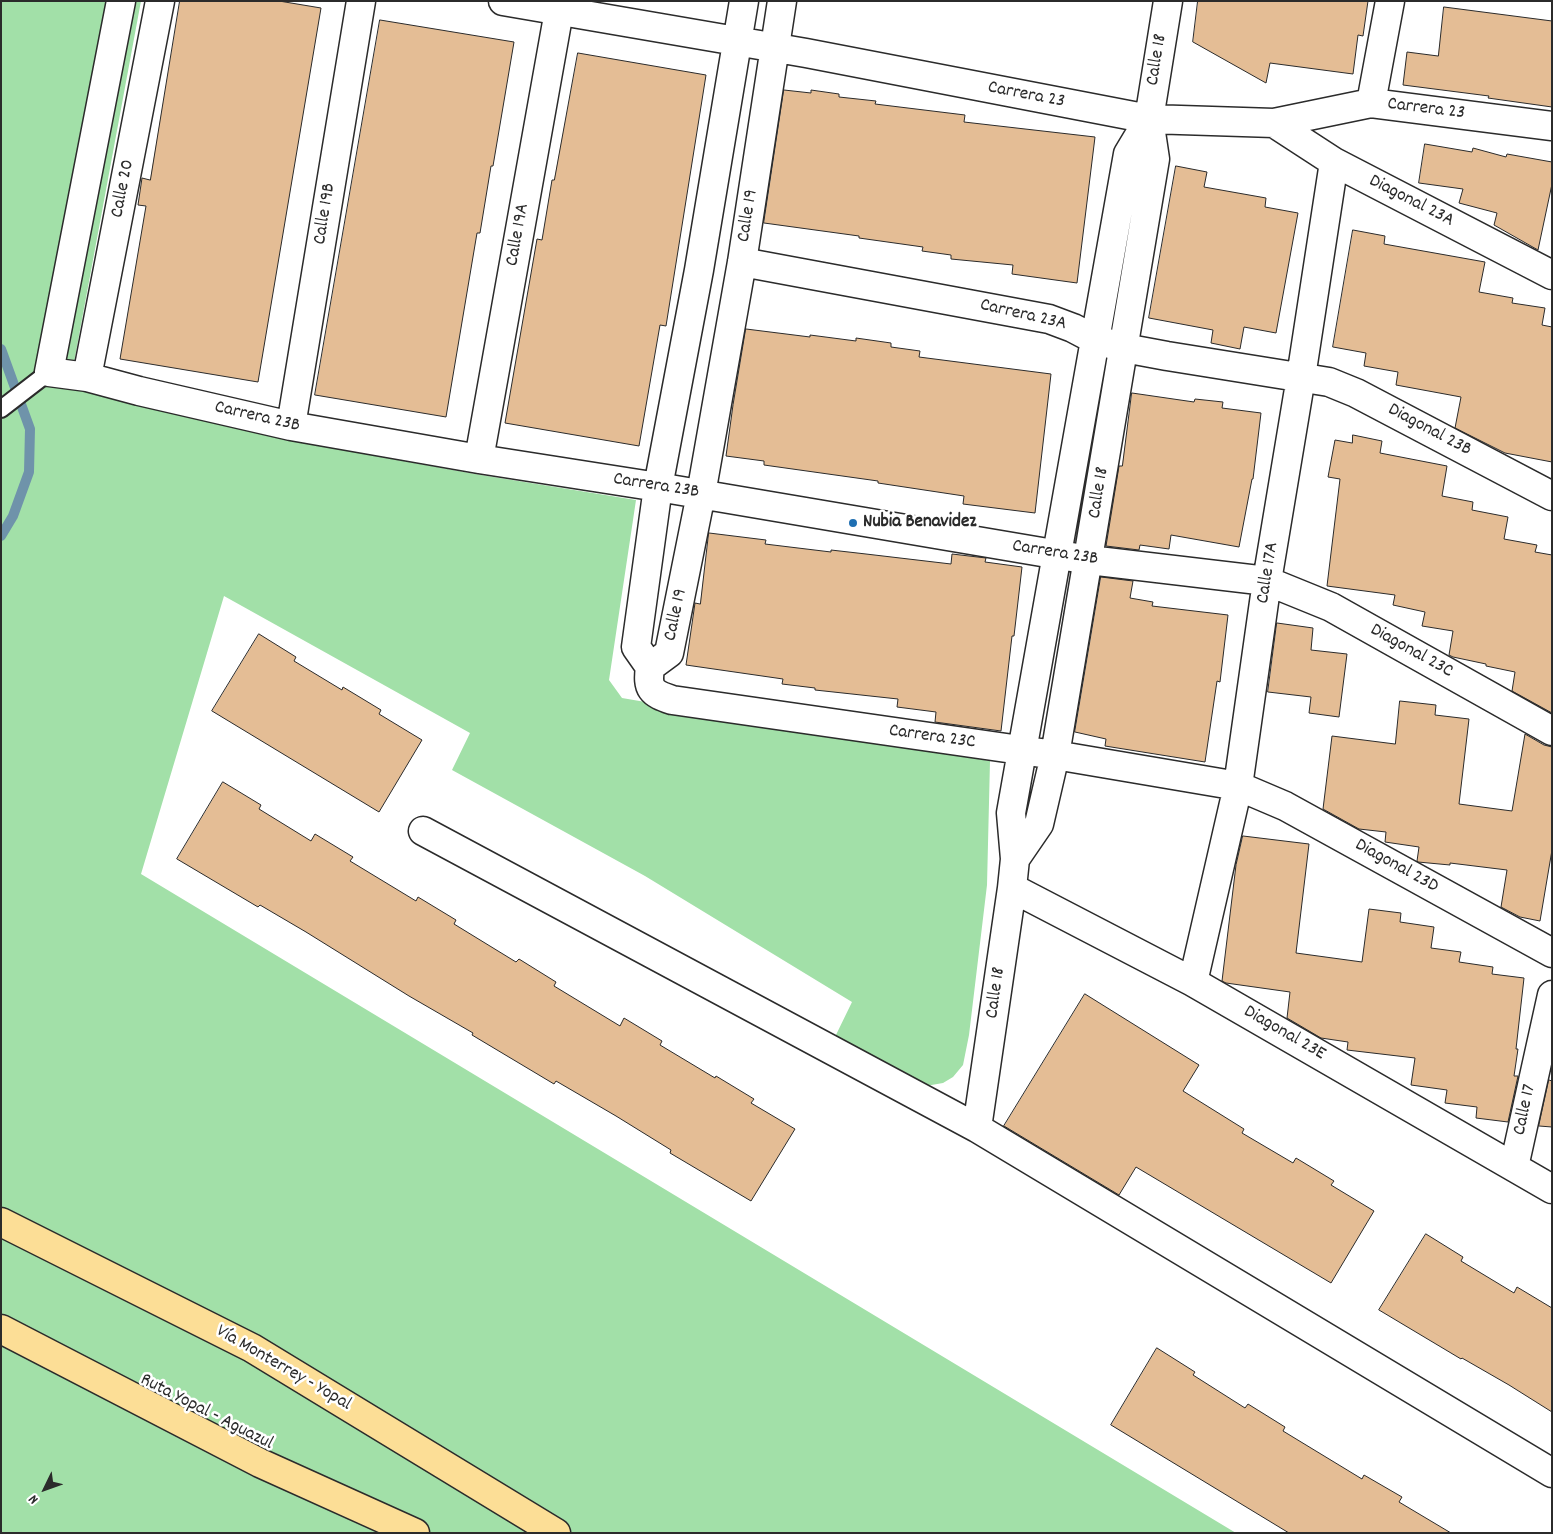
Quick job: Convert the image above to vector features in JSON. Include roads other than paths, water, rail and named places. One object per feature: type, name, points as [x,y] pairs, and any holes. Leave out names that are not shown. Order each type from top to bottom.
[{"type":"highway","name":"Vía Monterrey - Yopal","points":[[1,1222],[252,1348],[556,1533]]},
{"type":"highway","points":[[260,1463],[415,1533]]},
{"type":"street","points":[[49,372],[121,1]]},
{"type":"street","name":"Calle 20","points":[[87,377],[160,1]]},
{"type":"street","name":"Calle 19B","points":[[290,426],[360,1]]},
{"type":"street","name":"Carrera 23","points":[[503,1],[738,41],[1149,119],[1274,123],[1371,103],[1552,126]]},
{"type":"street","name":"Calle 19","points":[[744,1],[699,270],[658,487],[636,647],[650,668],[669,653],[702,494],[742,262],[782,1]]},
{"type":"street","name":"Calle 18","points":[[1015,859],[1039,824],[1055,755],[1155,159],[1149,119],[1168,1]]},
{"type":"street","points":[[1371,103],[1390,1]]},
{"type":"street","name":"Calle 19A","points":[[479,459],[559,11]]},
{"type":"street","name":"Calle 18","points":[[977,1128],[1012,888],[1015,859],[1011,814],[1128,154],[1149,119]]},
{"type":"street","name":"Diagonal 23A","points":[[1274,123],[1334,162],[1552,275]]},
{"type":"street","name":"Calle 17A","points":[[1193,982],[1238,786],[1267,582],[1334,162]]},
{"type":"street","name":"Carrera 23A","points":[[742,262],[1049,319],[1073,328],[1094,339],[1124,348],[1301,377]]},
{"type":"street","name":"Carrera 23B","points":[[49,372],[87,377],[290,426],[479,459],[702,494],[1089,560],[1267,582]]},
{"type":"street","name":"Diagonal 23B","points":[[1301,377],[1329,382],[1356,393],[1552,496]]},
{"type":"street","name":"Diagonal 23C","points":[[1267,582],[1331,607],[1552,731]]},
{"type":"street","name":"Carrera 23C","points":[[650,668],[648,682],[651,690],[659,696],[672,700],[1055,755],[1238,786]]},
{"type":"street","name":"Diagonal 23D","points":[[1238,786],[1285,806],[1552,954]]},
{"type":"street","points":[[423,832],[977,1128],[1552,1473]]},
{"type":"street","name":"Diagonal 23E","points":[[1012,888],[1193,982],[1552,1189]]},
{"type":"street","name":"Calle 17","points":[[1514,1167],[1552,995]]},
{"type":"lane","points":[[1,409],[49,372]]},
{"type":"lane","name":"Ruta Yopal - Aguazul","points":[[1,1328],[392,1533]]},
{"type":"waterway","points":[[1,349],[30,429],[29,472],[13,516],[1,536]]},
{"type":"place","name":"Nubia Benavidez","points":[[853,523]]}]
